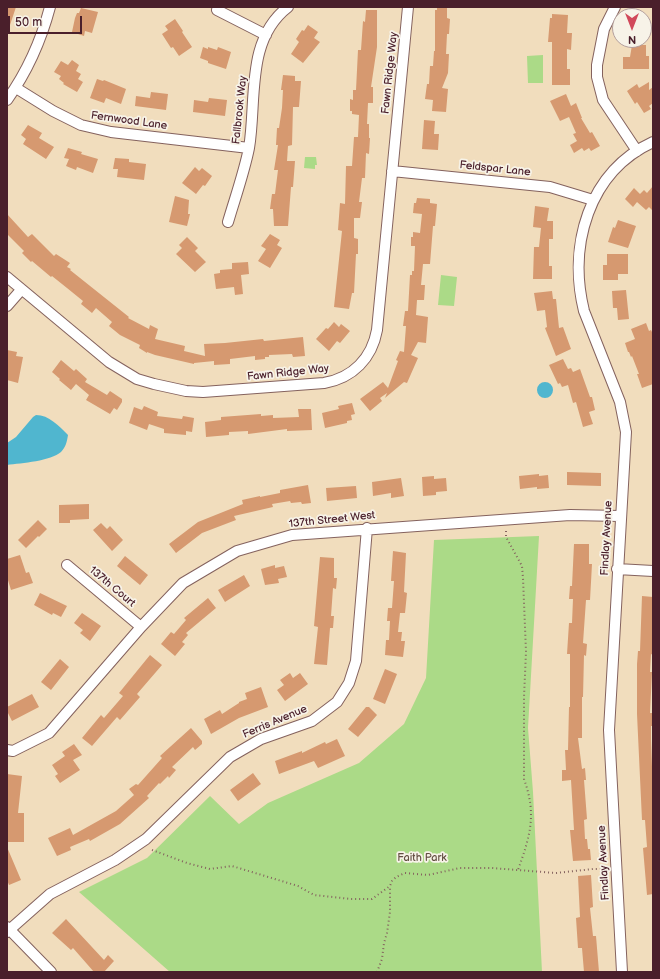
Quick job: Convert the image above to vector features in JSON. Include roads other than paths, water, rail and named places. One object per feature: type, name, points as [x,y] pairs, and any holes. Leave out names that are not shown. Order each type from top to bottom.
[{"type":"street","points":[[7,100],[16,88],[34,54],[50,7]]},
{"type":"street","name":"Fallbrook Way","points":[[228,222],[249,148],[256,67],[260,50],[274,22],[288,7]]},
{"type":"street","name":"Fawn Ridge Way","points":[[7,277],[108,362],[137,378],[154,384],[186,391],[204,392],[333,381],[352,372],[366,358],[375,340],[408,7]]},
{"type":"street","points":[[615,7],[604,29],[597,65],[597,77],[603,100],[637,151]]},
{"type":"street","points":[[217,10],[266,36]]},
{"type":"street","name":"Fernwood Lane","points":[[16,88],[53,111],[81,125],[111,132],[249,148]]},
{"type":"street","name":"Findlay Avenue","points":[[622,972],[609,730],[620,516],[626,432],[620,402],[587,319],[580,287],[579,271],[584,224],[593,200],[610,175],[626,159],[653,142]]},
{"type":"street","name":"Feldspar Lane","points":[[392,172],[550,187],[593,200]]},
{"type":"street","points":[[7,306],[21,290]]},
{"type":"street","name":"137th Street West","points":[[7,750],[13,751],[49,733],[141,627],[183,583],[237,551],[292,535],[367,528],[570,515],[620,516]]},
{"type":"street","name":"Ferris Avenue","points":[[8,929],[50,894],[115,860],[146,839],[230,757],[261,740],[312,721],[337,702],[349,683],[356,661],[367,528]]},
{"type":"street","name":"137th Court","points":[[67,565],[141,627]]},
{"type":"street","points":[[617,569],[653,571]]},
{"type":"street","points":[[8,929],[51,972]]},
{"type":"water","points":[[545,382],[552,387],[553,390],[548,397],[545,398],[538,393],[537,390],[542,383]]},
{"type":"water","points":[[36,415],[41,415],[49,419],[68,435],[64,448],[61,452],[50,458],[7,465],[7,443],[16,437]]},
{"type":"park label","name":"Faith Park","points":[[422,858]]}]
